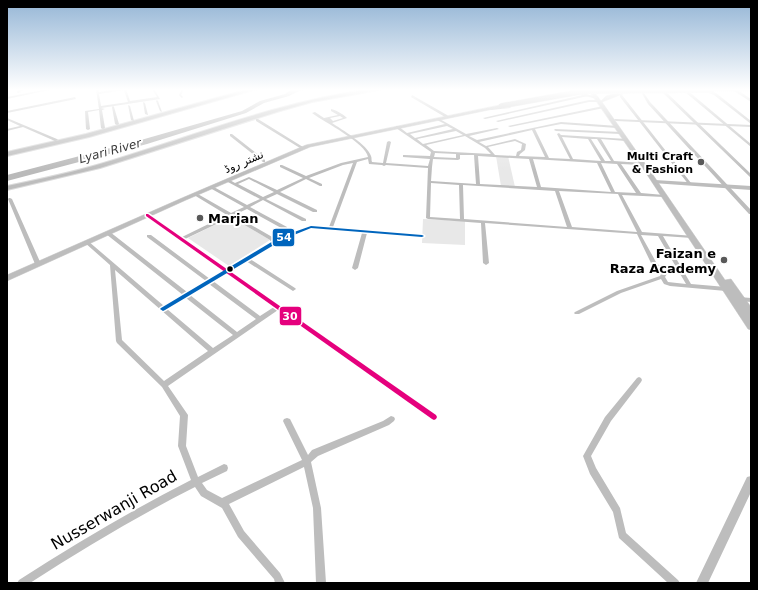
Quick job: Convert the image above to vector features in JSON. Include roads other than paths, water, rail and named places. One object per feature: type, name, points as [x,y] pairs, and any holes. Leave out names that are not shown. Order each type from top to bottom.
[{"type":"highway","points":[[7,154],[87,136],[157,117]]},
{"type":"highway","points":[[7,188],[109,164],[256,117]]},
{"type":"main road","name":"نشتر روڈ","points":[[7,278],[37,262],[264,161],[301,147],[443,117]]},
{"type":"main road","name":"نشتر روڈ","points":[[7,273],[108,233],[308,146],[350,136],[451,117]]},
{"type":"main road","points":[[611,117],[751,314]]},
{"type":"main road","points":[[618,126],[642,164],[658,183],[664,196],[751,326]]},
{"type":"street","points":[[87,117],[88,129]]},
{"type":"street","points":[[101,117],[103,128]]},
{"type":"street","points":[[115,117],[117,124]]},
{"type":"street","points":[[321,117],[350,136],[367,152],[370,163],[430,167]]},
{"type":"street","points":[[326,119],[335,117]]},
{"type":"street","points":[[484,118],[490,117]]},
{"type":"street","points":[[498,121],[515,117]]},
{"type":"street","points":[[518,117],[540,129]]},
{"type":"street","points":[[510,126],[553,117]]},
{"type":"street","points":[[637,117],[690,184]]},
{"type":"street","points":[[663,117],[751,213]]},
{"type":"street","points":[[689,117],[751,176]]},
{"type":"street","points":[[716,117],[751,146]]},
{"type":"street","points":[[743,117],[751,123]]},
{"type":"street","points":[[7,119],[56,140]]},
{"type":"street","points":[[438,119],[455,130],[477,141],[486,147],[494,156]]},
{"type":"street","points":[[257,120],[301,147]]},
{"type":"street","points":[[7,123],[13,121]]},
{"type":"street","points":[[556,130],[618,126],[641,121],[751,126]]},
{"type":"street","points":[[477,141],[540,129],[561,123],[618,126]]},
{"type":"street","points":[[406,134],[447,125]]},
{"type":"street","points":[[554,125],[572,160]]},
{"type":"street","points":[[7,130],[23,126]]},
{"type":"street","points":[[397,128],[433,152],[642,164]]},
{"type":"street","points":[[422,145],[497,128]]},
{"type":"street","points":[[414,139],[455,130]]},
{"type":"street","points":[[534,130],[547,158]]},
{"type":"street","points":[[231,135],[264,161]]},
{"type":"street","points":[[560,136],[626,140]]},
{"type":"street","points":[[589,138],[603,162]]},
{"type":"street","points":[[598,138],[612,162]]},
{"type":"street","points":[[486,147],[515,140],[524,144],[523,150],[518,153],[517,157]]},
{"type":"street","points":[[384,165],[389,142]]},
{"type":"street","points":[[433,152],[430,167],[428,218],[692,237]]},
{"type":"street","points":[[404,156],[458,159],[458,154]]},
{"type":"street","points":[[476,154],[478,185]]},
{"type":"street","points":[[182,239],[307,177],[342,164],[369,158]]},
{"type":"street","points":[[531,158],[539,188]]},
{"type":"street","points":[[598,161],[640,233],[639,235],[654,262],[664,274],[662,277],[666,283],[726,289]]},
{"type":"street","points":[[331,228],[355,162]]},
{"type":"street","points":[[618,162],[639,194]]},
{"type":"street","points":[[281,166],[307,177],[321,185]]},
{"type":"street","points":[[235,184],[249,178],[278,191],[315,211]]},
{"type":"street","points":[[227,180],[304,220]]},
{"type":"street","points":[[430,182],[664,196]]},
{"type":"street","points":[[658,183],[690,184],[729,188]]},
{"type":"street","points":[[658,183],[751,189]]},
{"type":"street","points":[[461,184],[462,220]]},
{"type":"street","points":[[211,187],[286,228]]},
{"type":"street","points":[[556,189],[570,228]]},
{"type":"street","points":[[195,194],[272,239],[273,243]]},
{"type":"street","points":[[10,199],[37,262]]},
{"type":"street","points":[[147,215],[434,417]]},
{"type":"street","points":[[483,222],[486,263]]},
{"type":"street","points":[[163,309],[282,238],[311,227],[422,236]]},
{"type":"street","points":[[354,268],[365,231]]},
{"type":"street","points":[[108,233],[237,335]]},
{"type":"street","points":[[660,235],[690,285]]},
{"type":"street","points":[[150,236],[260,319]]},
{"type":"street","points":[[86,242],[212,352]]},
{"type":"street","points":[[246,259],[293,289]]},
{"type":"street","points":[[112,264],[119,341],[164,385],[184,415],[182,446],[196,482],[204,493],[225,505],[241,534],[277,576],[280,583]]},
{"type":"street","points":[[577,313],[619,292],[662,277]]},
{"type":"street","points":[[741,299],[751,300]]},
{"type":"street","points":[[164,385],[278,307]]},
{"type":"street","points":[[639,380],[608,419],[587,456],[593,471],[617,511],[622,535],[675,583]]},
{"type":"street","points":[[221,503],[307,461],[315,453],[386,423],[391,419]]},
{"type":"street","points":[[287,421],[307,461],[318,510],[321,583]]},
{"type":"street","name":"Nusserwanji Road","points":[[22,583],[59,558],[146,507],[224,468]]},
{"type":"street","points":[[702,583],[751,481]]},
{"type":"waterway","name":"Lyari River","points":[[7,178],[144,142],[229,117]]},
{"type":"place","name":"Multi Craft & Fashion","points":[[701,162]]},
{"type":"place","name":"Marjan","points":[[200,218]]},
{"type":"place","name":"Faizan e Raza Academy","points":[[724,260]]}]
